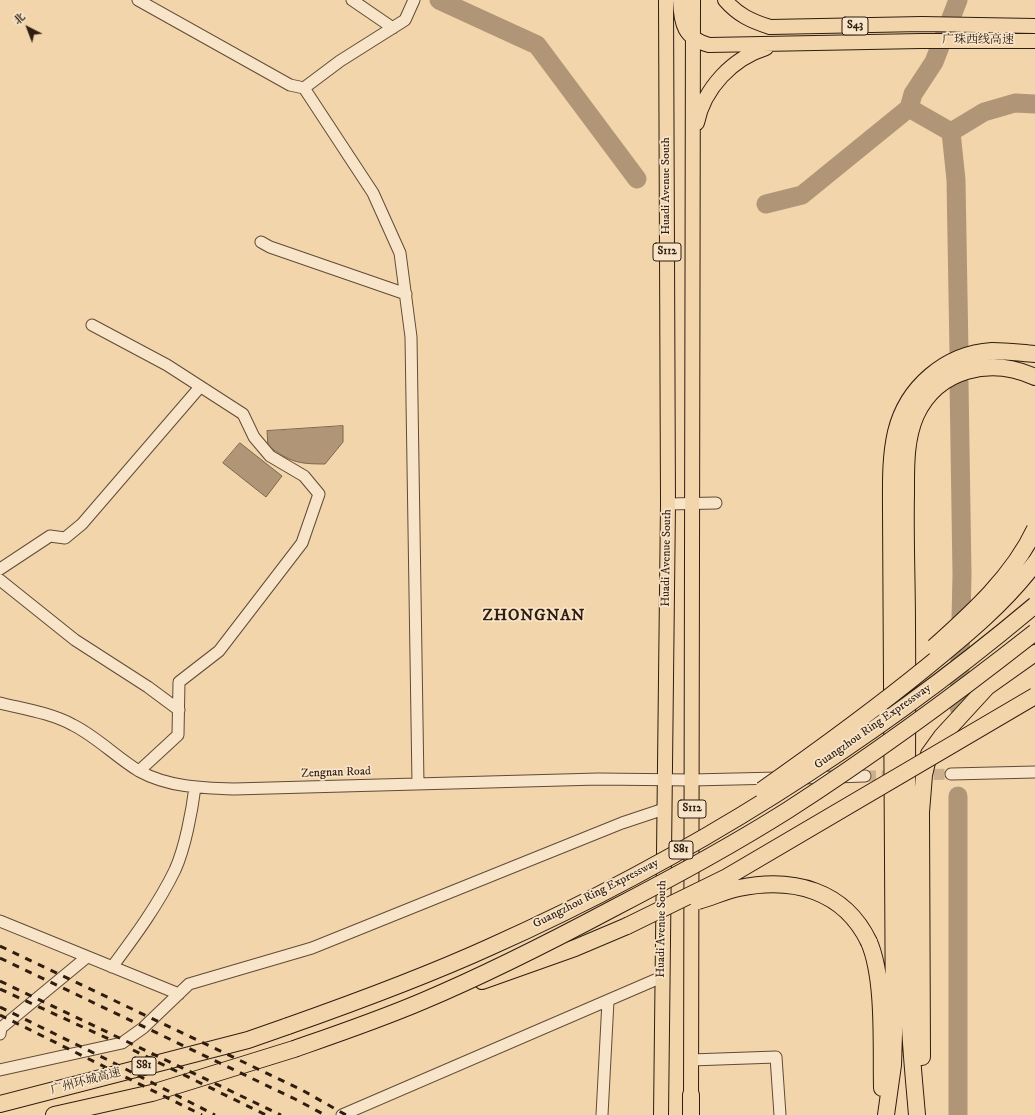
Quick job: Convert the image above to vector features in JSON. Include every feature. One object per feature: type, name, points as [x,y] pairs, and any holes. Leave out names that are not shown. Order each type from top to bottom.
[{"type":"highway","points":[[886,1115],[893,1065],[894,1034],[891,511],[892,461],[895,438],[901,416],[912,396],[926,379],[948,364],[984,352],[1035,354]]},
{"type":"highway","points":[[917,1115],[909,1007],[905,537],[908,446],[912,426],[920,409],[935,390],[952,377],[967,371],[989,366],[1011,368],[1035,377]]},
{"type":"highway","points":[[599,893],[681,845],[846,730],[966,618],[1014,564],[1035,529]]},
{"type":"highway","points":[[829,743],[908,682],[980,622],[1011,592],[1035,563]]},
{"type":"highway","name":"Guangzhou Ring Expressway","points":[[288,1026],[438,970],[517,935],[712,832],[800,778],[932,686],[1035,605]]},
{"type":"highway","name":"Guangzhou Ring Expressway","points":[[294,1050],[395,1012],[455,987],[546,944],[734,843],[810,796],[881,747],[943,703],[1035,632]]},
{"type":"highway","points":[[922,1115],[921,812],[924,775],[929,754],[949,727],[987,687],[1035,653]]},
{"type":"highway","points":[[395,1012],[576,948],[627,926],[727,877],[1035,696]]},
{"type":"highway","points":[[627,926],[733,890],[757,886],[785,885],[812,890],[838,903],[858,923],[869,942],[874,956],[879,997],[883,1115]]},
{"type":"highway","name":"广州环城高速","points":[[0,1104],[248,1040],[288,1026]]},
{"type":"highway","name":"广州环城高速","points":[[54,1115],[152,1093],[294,1050]]},
{"type":"highway","points":[[691,1095],[691,1115]]},
{"type":"main road","name":"Huadi Avenue South","points":[[661,1115],[668,504],[666,0]]},
{"type":"main road","points":[[680,0],[681,17],[685,29],[694,38]]},
{"type":"main road","points":[[693,0],[694,38]]},
{"type":"main road","name":"广珠西线高速","points":[[725,0],[734,11],[750,21],[770,27],[922,24],[1035,26]]},
{"type":"main road","name":"S43","points":[[694,38],[698,42],[709,45],[787,44]]},
{"type":"main road","name":"S112","points":[[691,1095],[694,38]]},
{"type":"main road","name":"广珠西线高速","points":[[787,44],[972,40],[1035,41]]},
{"type":"main road","points":[[693,140],[699,114],[713,85],[740,59],[751,52],[787,44]]},
{"type":"street","points":[[138,0],[290,85],[304,88],[373,193],[400,253],[411,337],[418,784]]},
{"type":"street","points":[[352,0],[392,28]]},
{"type":"street","points":[[304,88],[340,61],[406,20],[414,0]]},
{"type":"street","points":[[261,242],[270,247],[406,294]]},
{"type":"street","points":[[92,325],[168,364],[200,387],[243,414],[254,437],[270,456],[304,476],[319,494],[302,543],[219,651],[179,682],[178,735],[139,771]]},
{"type":"street","points":[[0,569],[50,536],[65,538],[82,524],[200,387]]},
{"type":"street","points":[[668,504],[716,503]]},
{"type":"street","points":[[0,580],[76,640],[148,687],[179,710]]},
{"type":"street","name":"Zengnan Road","points":[[0,703],[39,712],[73,724],[139,771],[161,780],[195,787],[234,789],[598,778],[692,780],[865,776]]},
{"type":"street","points":[[951,774],[1035,772]]},
{"type":"street","points":[[112,966],[145,924],[176,869],[192,811],[195,787]]},
{"type":"street","points":[[0,1070],[122,1043],[143,1028],[189,984],[312,948],[622,823],[664,809]]},
{"type":"street","points":[[0,921],[179,994]]},
{"type":"street","points":[[0,1034],[1,1028],[87,957]]},
{"type":"street","points":[[342,1115],[662,977]]},
{"type":"street","points":[[602,1115],[608,1001]]},
{"type":"street","points":[[691,1060],[776,1057],[780,1115]]},
{"type":"shaded area","points":[[343,426],[343,442],[325,464],[301,463],[283,456],[268,446],[267,431]]},
{"type":"shaded area","points":[[240,443],[282,476],[266,497],[223,463]]},
{"type":"waterway","points":[[439,0],[537,45],[637,179]]},
{"type":"waterway","points":[[766,204],[802,195],[909,108],[913,94],[934,62],[958,0]]},
{"type":"waterway","points":[[909,108],[951,132],[984,112],[1015,103],[1035,104]]},
{"type":"waterway","points":[[951,132],[956,180],[959,352]]},
{"type":"waterway","points":[[959,382],[962,575],[959,707]]},
{"type":"waterway","points":[[958,796],[958,1115]]},
{"type":"tunnel","points":[[917,775],[951,774]]},
{"type":"tunnel","points":[[865,776],[898,776]]},
{"type":"railway","points":[[0,946],[302,1090],[346,1115]]},
{"type":"railway","points":[[0,958],[295,1099],[325,1115]]},
{"type":"railway","points":[[0,981],[281,1115]]},
{"type":"railway","points":[[0,989],[111,1040]]},
{"type":"railway","points":[[0,1007],[215,1115]]},
{"type":"railway","points":[[0,1015],[202,1115]]},
{"type":"railway","points":[[133,1050],[266,1115]]},
{"type":"district","name":"ZHONGNAN","points":[[534,617]]}]
